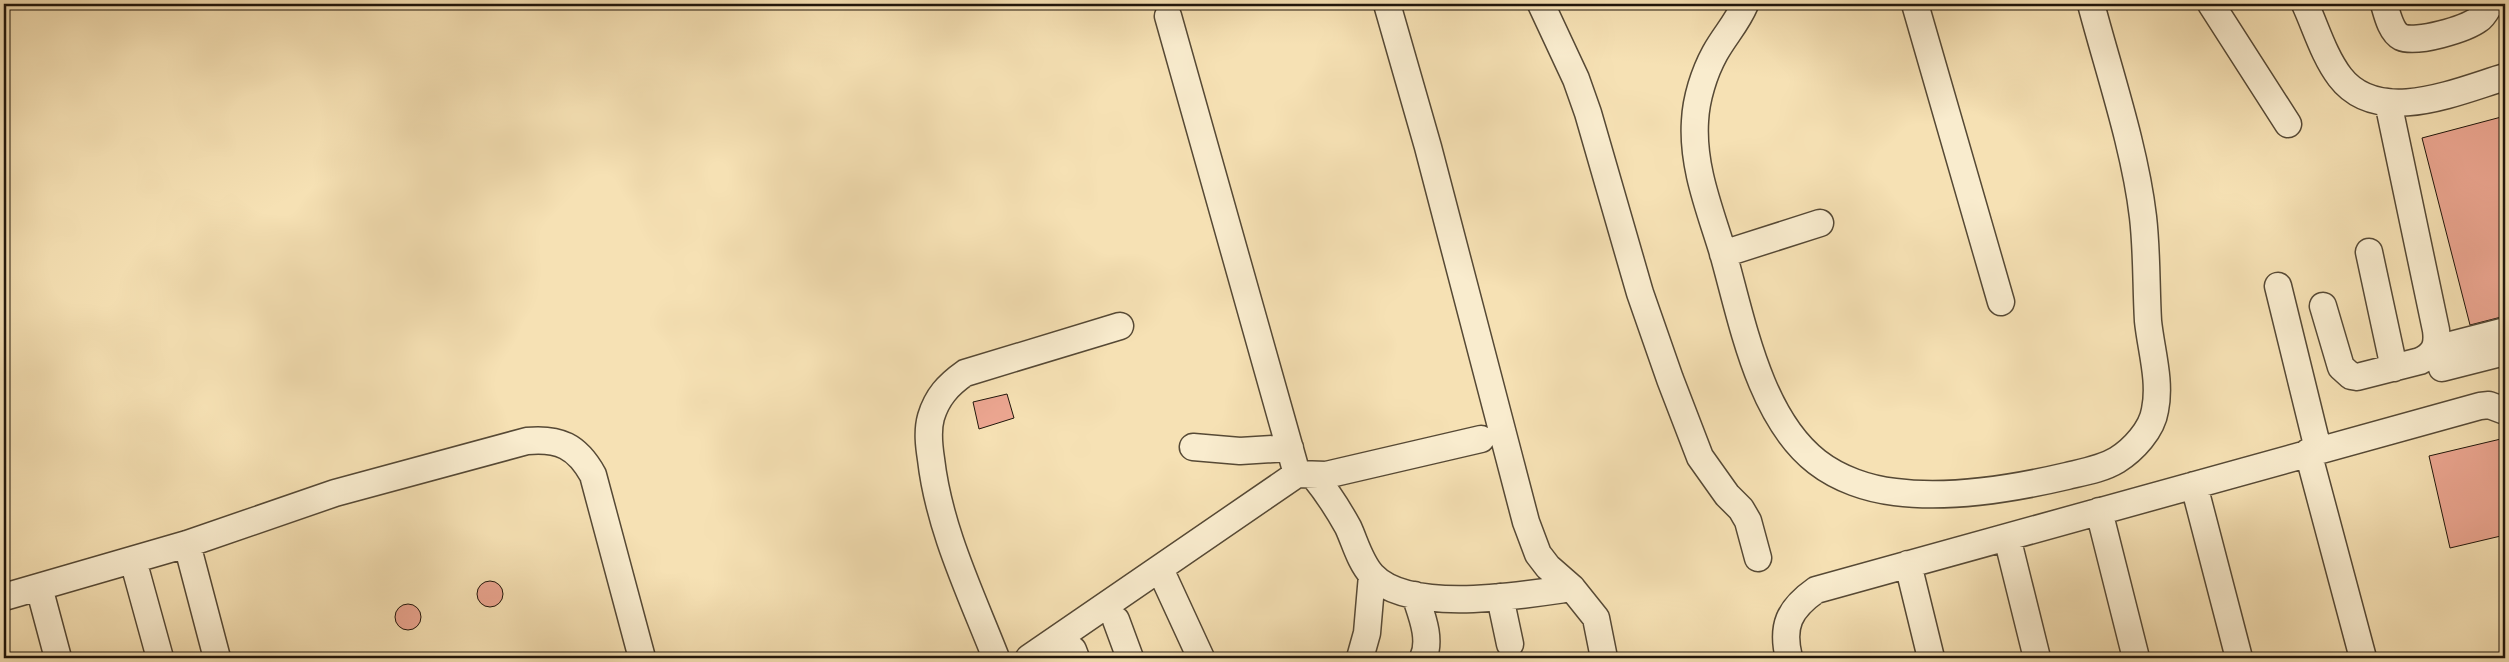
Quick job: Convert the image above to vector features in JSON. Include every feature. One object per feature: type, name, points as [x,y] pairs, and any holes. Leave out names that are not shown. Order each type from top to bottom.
[{"type":"lane","points":[[1387,4],[1428,147],[1526,522],[1538,554],[1558,578],[1572,588],[1596,618],[1604,658]]},
{"type":"lane","points":[[1542,4],[1576,79],[1640,293],[1700,457],[1723,490],[1741,509],[1748,521],[1758,558]]},
{"type":"lane","points":[[1745,4],[1737,22],[1715,53],[1702,86],[1695,119],[1695,153],[1749,347],[1772,401],[1788,430],[1817,462],[1854,483],[1895,492],[1962,493],[2027,486],[2091,470],[2116,460],[2140,440],[2155,413],[2157,384],[2148,325],[2143,217],[2137,180],[2091,4]]},
{"type":"lane","points":[[1915,4],[2001,302]]},
{"type":"lane","points":[[2211,4],[2288,124]]},
{"type":"lane","points":[[2305,4],[2331,64],[2354,91],[2371,98],[2388,102],[2424,102],[2505,77]]},
{"type":"lane","points":[[2384,4],[2392,27],[2400,37],[2414,40],[2465,27],[2480,19],[2490,4]]},
{"type":"lane","points":[[1168,16],[1290,448],[1306,475],[1339,511],[1372,574],[1392,589],[1415,595],[1470,600],[1572,588]]},
{"type":"lane","points":[[2388,102],[2436,330],[2439,359]]},
{"type":"lane","points":[[1723,254],[1820,223]]},
{"type":"lane","points":[[2369,252],[2394,368]]},
{"type":"lane","points":[[2278,286],[2313,451],[2363,658]]},
{"type":"lane","points":[[2324,306],[2341,367],[2345,372],[2357,377],[2429,357],[2439,359],[2505,352]]},
{"type":"lane","points":[[996,658],[941,513],[928,439],[930,420],[937,401],[949,385],[965,373],[1120,326]]},
{"type":"lane","points":[[2439,359],[2505,331]]},
{"type":"lane","points":[[1789,658],[1785,637],[1789,618],[1800,601],[1816,590],[2480,406],[2489,405],[2505,411]]},
{"type":"lane","points":[[4,597],[187,544],[335,493],[527,441],[543,439],[559,442],[579,455],[593,475],[642,658]]},
{"type":"lane","points":[[1029,658],[1160,569],[1306,475],[1326,475],[1481,439]]},
{"type":"lane","points":[[1193,447],[1240,451],[1290,448]]},
{"type":"lane","points":[[2194,485],[2239,658]]},
{"type":"lane","points":[[2099,511],[2136,658]]},
{"type":"lane","points":[[2007,537],[2037,658]]},
{"type":"lane","points":[[187,544],[217,658]]},
{"type":"lane","points":[[134,560],[160,658]]},
{"type":"lane","points":[[1908,564],[1932,658]]},
{"type":"lane","points":[[1160,569],[1201,658]]},
{"type":"lane","points":[[1360,658],[1367,633],[1372,574]]},
{"type":"lane","points":[[38,587],[58,658]]},
{"type":"lane","points":[[1415,595],[1426,636],[1426,648],[1423,658]]},
{"type":"lane","points":[[1500,597],[1510,644]]},
{"type":"lane","points":[[1116,620],[1130,658]]},
{"type":"building","points":[[2505,116],[2505,316],[2470,325],[2422,138]]},
{"type":"building","points":[[1007,394],[1014,418],[979,429],[973,402]]},
{"type":"building","points":[[2505,438],[2505,535],[2450,548],[2429,456]]},
{"type":"building","points":[[490,581],[499,585],[503,594],[499,603],[490,607],[481,603],[477,594],[481,585]]},
{"type":"building","points":[[408,604],[417,608],[421,617],[417,626],[408,630],[399,626],[395,617],[399,608]]}]
